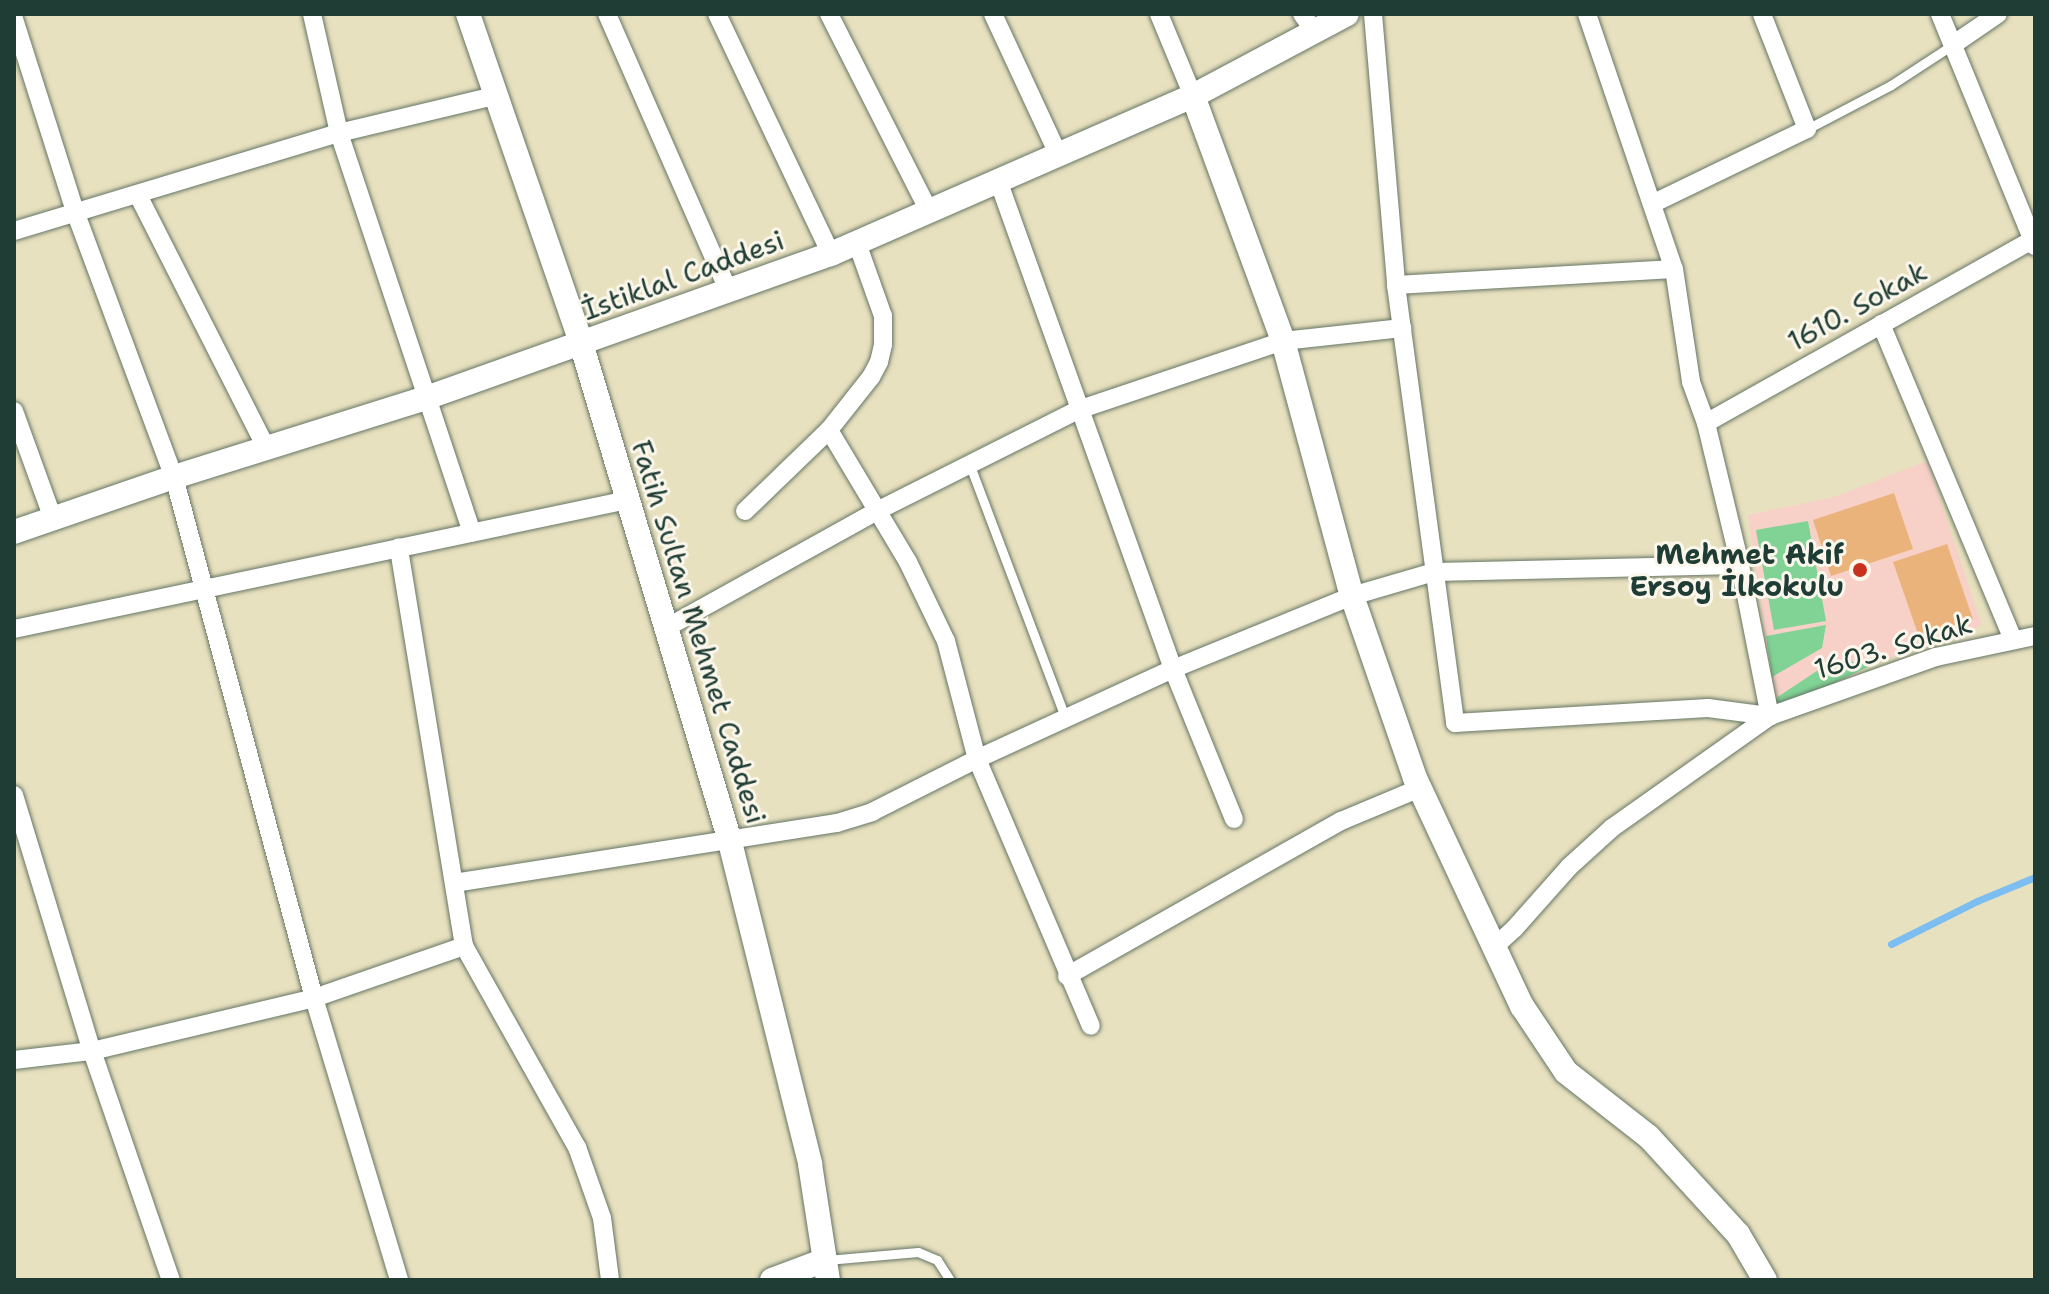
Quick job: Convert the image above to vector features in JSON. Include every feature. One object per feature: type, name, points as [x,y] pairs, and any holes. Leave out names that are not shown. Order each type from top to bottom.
[{"type":"street","points":[[312,14],[339,133],[472,532]]},
{"type":"street","name":"Fatih Sultan Mehmet Caddesi","points":[[468,14],[581,343],[729,838],[810,1164],[826,1270]]},
{"type":"street","points":[[607,14],[729,292]]},
{"type":"street","points":[[717,14],[831,254]]},
{"type":"street","points":[[829,14],[929,211]]},
{"type":"street","points":[[993,14],[1059,156]]},
{"type":"street","points":[[1159,14],[1193,96],[1283,341],[1352,596],[1420,788],[1522,1006],[1566,1072],[1649,1137],[1738,1234],[1765,1280]]},
{"type":"street","name":"İstiklal Caddesi","points":[[14,532],[266,447],[429,397],[831,254],[1193,96],[1308,23],[1347,14]]},
{"type":"street","points":[[1373,14],[1396,285],[1455,723],[1708,708],[1770,716]]},
{"type":"street","points":[[1587,14],[1674,269],[1691,382],[1706,423],[1740,565],[1770,716]]},
{"type":"street","points":[[1652,204],[1807,129],[1762,14]]},
{"type":"street","points":[[1940,14],[2034,241]]},
{"type":"street","points":[[1954,44],[1998,14]]},
{"type":"street","points":[[14,19],[76,214],[174,477],[314,998],[399,1280]]},
{"type":"street","points":[[14,231],[339,133],[494,96]]},
{"type":"street","points":[[999,183],[1173,669],[1234,819]]},
{"type":"street","points":[[138,195],[266,447]]},
{"type":"street","name":"1610. Sokak","points":[[1706,423],[2034,241]]},
{"type":"street","points":[[745,511],[829,430],[871,377],[883,344],[883,316],[857,243]]},
{"type":"street","points":[[1396,285],[1674,269]]},
{"type":"street","points":[[1881,324],[2013,640]]},
{"type":"street","points":[[666,628],[877,511],[1078,410],[1283,341],[1402,328]]},
{"type":"street","points":[[14,411],[53,519]]},
{"type":"street","points":[[829,430],[908,562],[946,641],[977,759],[1067,976],[1091,1026]]},
{"type":"street","points":[[14,629],[628,500]]},
{"type":"street","points":[[399,547],[464,946],[530,1058],[583,1160],[602,1218],[610,1280]]},
{"type":"street","points":[[454,883],[837,823],[872,812],[1065,717],[1173,669],[1352,596],[1434,572],[1740,565]]},
{"type":"street","name":"1603. Sokak","points":[[1770,716],[1936,657],[2035,636]]},
{"type":"street","points":[[1494,947],[1569,867],[1612,828],[1770,716]]},
{"type":"street","points":[[1067,976],[1341,821],[1420,788]]},
{"type":"street","points":[[14,795],[92,1051],[171,1280]]},
{"type":"street","points":[[14,1060],[92,1051],[314,998],[464,946]]},
{"type":"street","points":[[772,1280],[826,1270]]},
{"type":"lane","points":[[1807,129],[1891,85],[1954,44]]},
{"type":"lane","points":[[969,463],[1065,717]]},
{"type":"lane","points":[[826,1270],[918,1252],[937,1260],[950,1280]]},
{"type":"shaded area","name":"Mehmet Akif Ersoy İlkokulu","points":[[1927,461],[1982,625],[1872,665],[1776,711],[1748,515],[1834,497]]},
{"type":"green space","points":[[1808,521],[1826,621],[1774,630],[1756,530]]},
{"type":"green space","points":[[1826,625],[1822,648],[1772,677],[1766,636]]},
{"type":"green space","points":[[1835,659],[1872,665],[1776,711],[1776,698]]},
{"type":"building","points":[[1894,493],[1913,549],[1831,576],[1813,520]]},
{"type":"building","points":[[1947,544],[1973,619],[1919,637],[1893,562]]},
{"type":"waterway","points":[[1891,944],[1977,901],[2035,877]]},
{"type":"place","name":"Mehmet Akif Ersoy İlkokulu","points":[[1860,570]]}]
